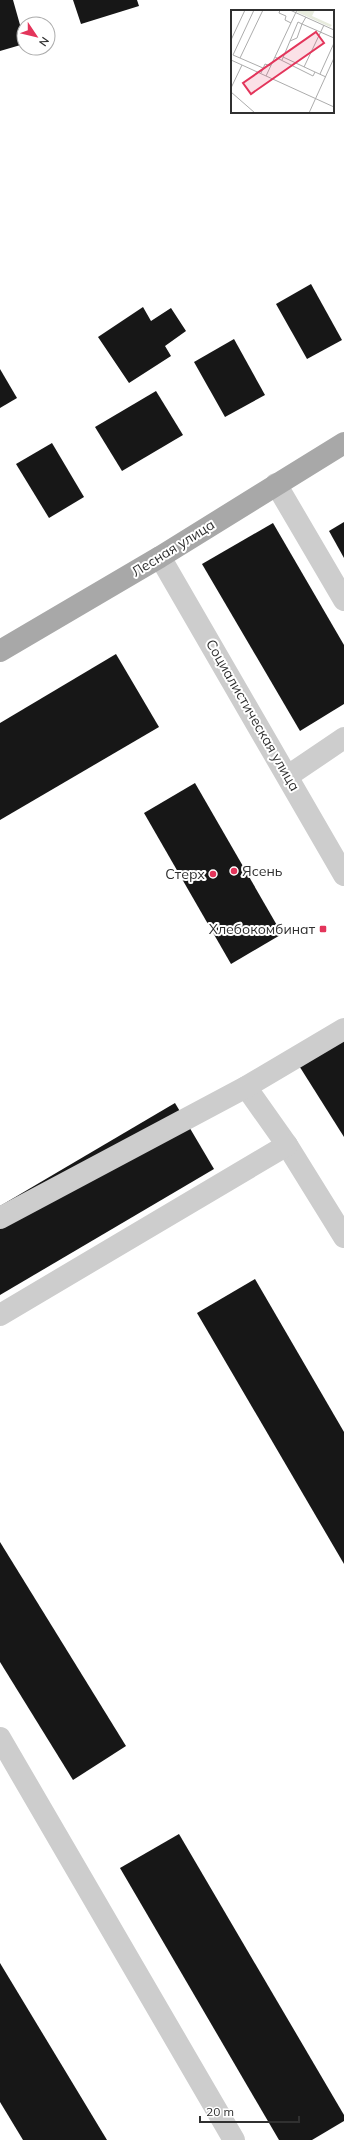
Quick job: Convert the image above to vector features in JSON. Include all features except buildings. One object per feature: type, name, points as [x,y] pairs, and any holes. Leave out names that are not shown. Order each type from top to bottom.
[{"type":"main road","name":"Лесная улица","points":[[0,651],[160,557],[276,484],[344,444]]},
{"type":"street","points":[[276,484],[343,598]]},
{"type":"street","name":"Социалистическая улица","points":[[160,557],[344,874]]},
{"type":"street","points":[[288,776],[344,738]]},
{"type":"street","points":[[0,1218],[246,1087],[344,1029]]},
{"type":"street","points":[[246,1087],[287,1145],[344,1237]]},
{"type":"street","points":[[0,1314],[287,1145]]},
{"type":"street","points":[[0,1738],[234,2140]]},
{"type":"place","name":"Ясень","points":[[234,871]]},
{"type":"place","name":"Стерх","points":[[213,874]]},
{"type":"place","name":"Хлебокомбинат","points":[[323,929]]}]
